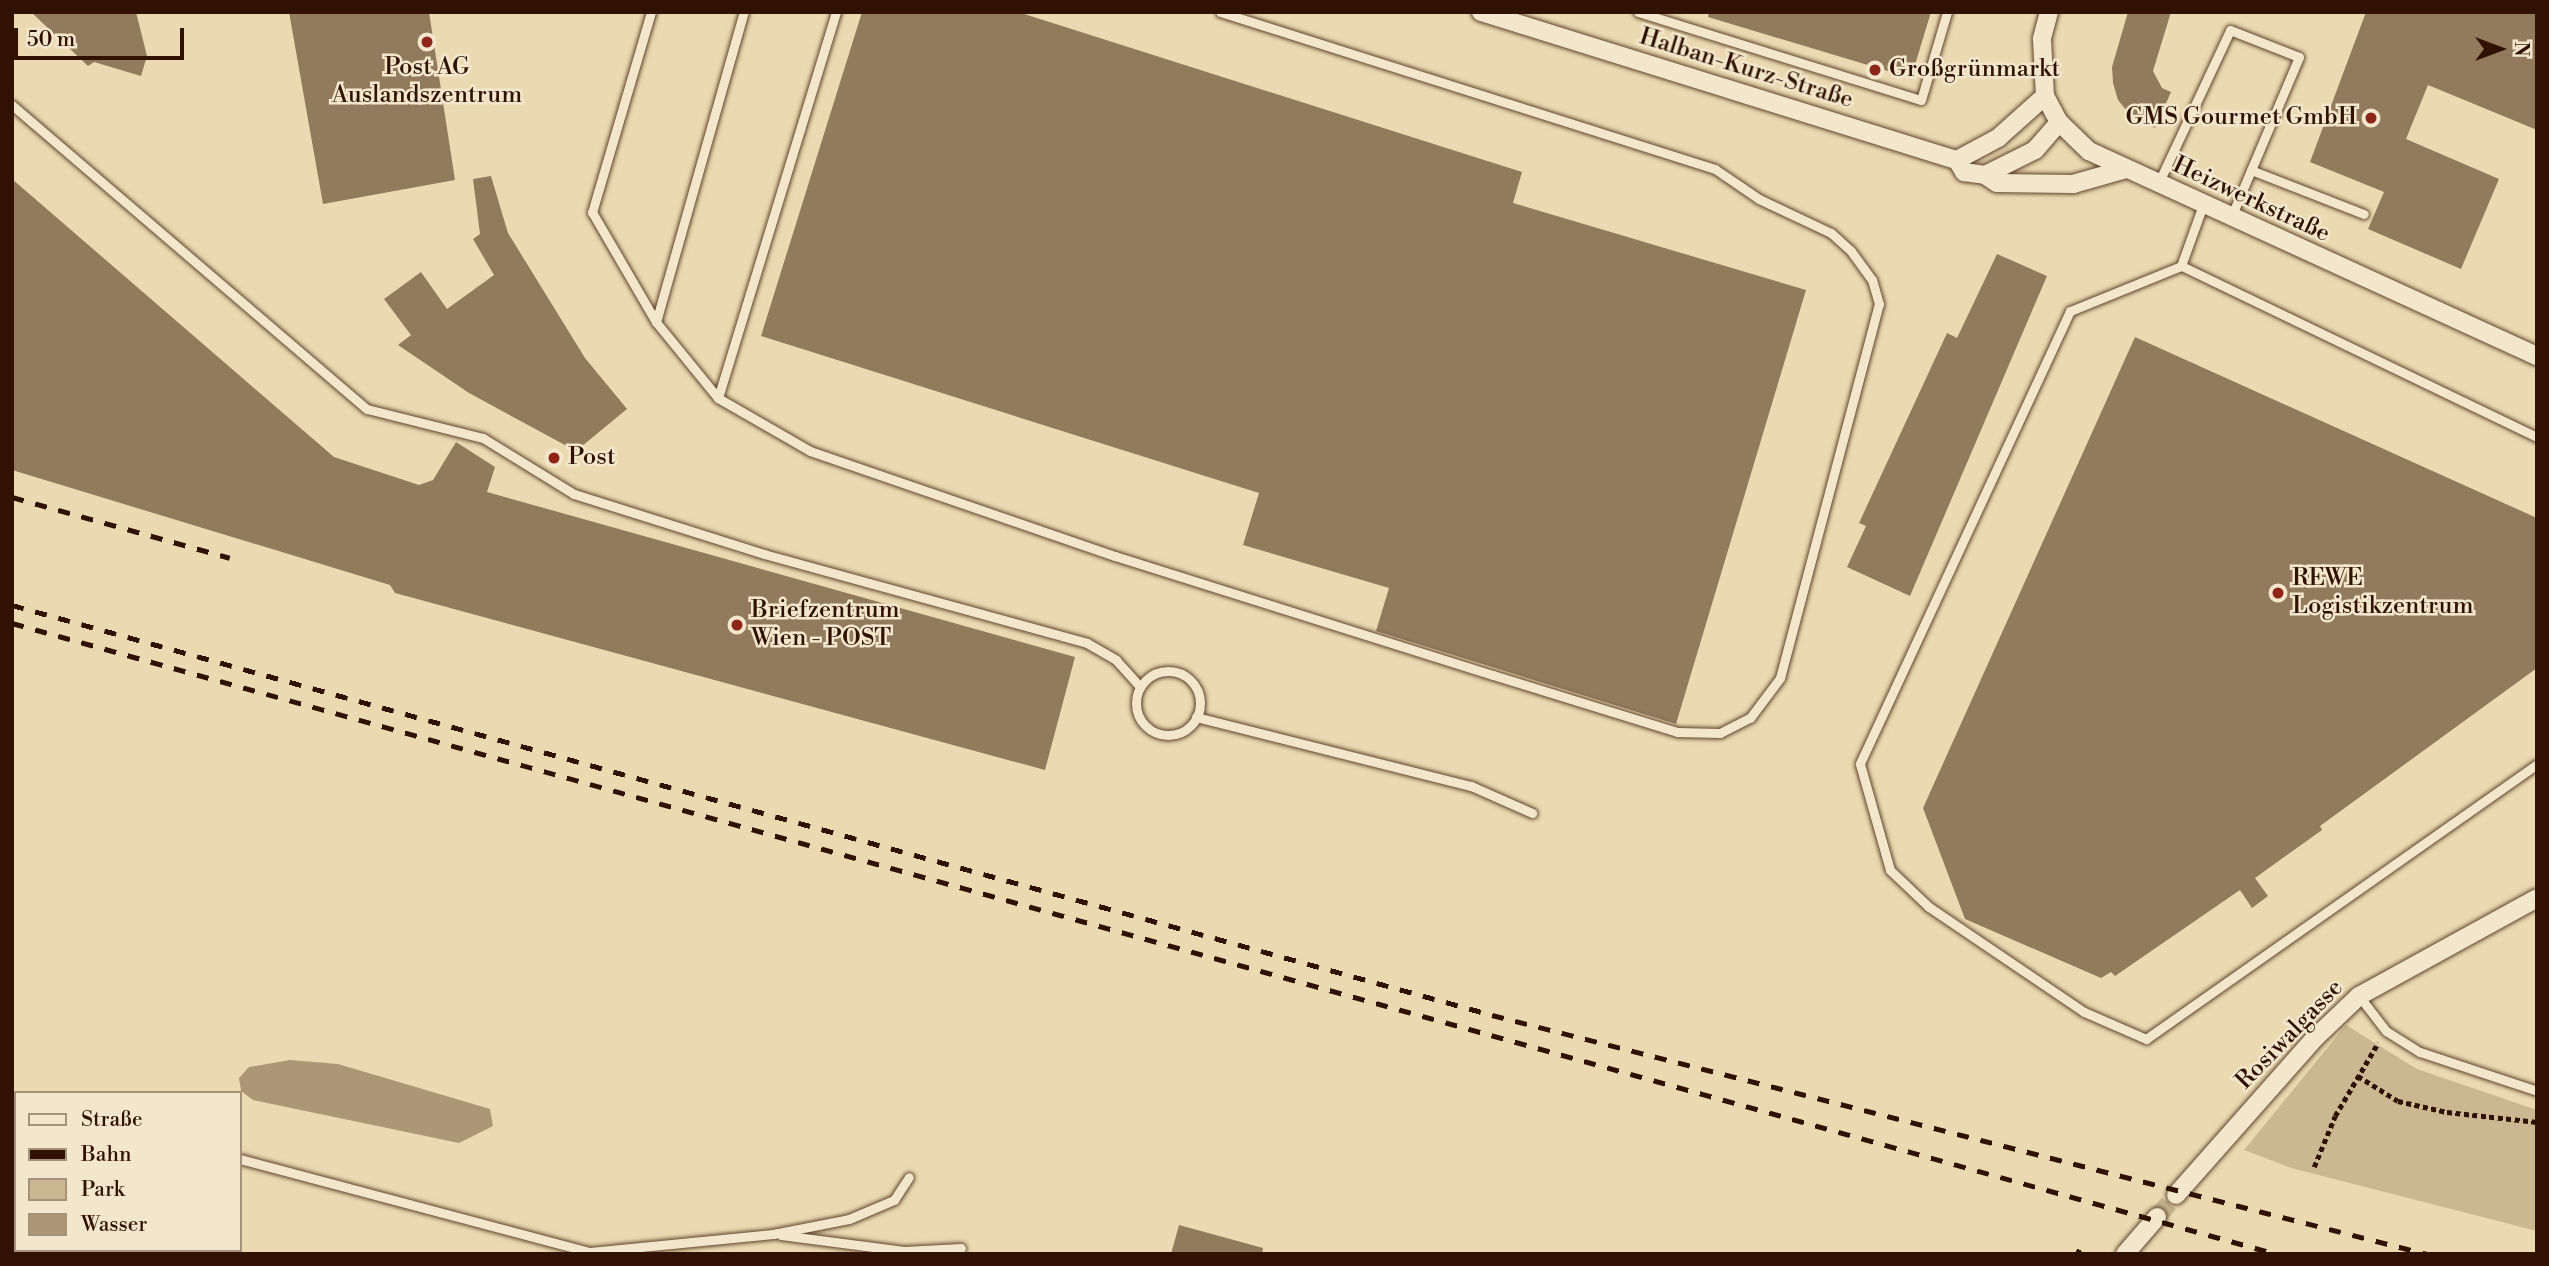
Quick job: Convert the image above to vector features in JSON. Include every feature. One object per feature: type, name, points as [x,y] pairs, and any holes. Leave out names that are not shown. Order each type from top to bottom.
[{"type":"street","name":"Halban-Kurz-Straße","points":[[1480,12],[1957,160],[1964,172],[1985,175],[1997,183],[2073,184],[2126,169]]},
{"type":"street","name":"Heizwerkstraße","points":[[2049,12],[2042,39],[2045,96],[2059,122],[2089,151],[2537,356]]},
{"type":"street","points":[[1957,160],[1998,138],[2045,96]]},
{"type":"street","points":[[1985,175],[2035,150],[2059,122]]},
{"type":"street","name":"Rosiwalgasse","points":[[2176,1195],[2316,1037],[2360,996],[2537,898]]},
{"type":"street","points":[[2125,1254],[2157,1217]]},
{"type":"lane","points":[[651,12],[592,212],[656,322],[718,398],[810,451],[1115,556],[1493,676],[1677,732],[1720,733],[1750,718],[1780,678],[1879,304],[1872,280],[1851,251],[1831,233],[1759,199],[1715,169],[1220,12]]},
{"type":"lane","points":[[656,322],[744,12]]},
{"type":"lane","points":[[718,398],[836,12]]},
{"type":"lane","points":[[1638,12],[1921,100],[1947,12]]},
{"type":"lane","points":[[2158,184],[2230,30],[2299,57],[2231,218]]},
{"type":"lane","points":[[12,105],[367,409],[483,438],[574,494],[764,554],[1087,643],[1116,660],[1140,687]]},
{"type":"lane","points":[[2251,170],[2364,214]]},
{"type":"lane","points":[[2181,267],[2203,205]]},
{"type":"lane","points":[[2537,437],[2181,267],[2070,311],[1860,764],[1890,870],[1928,907],[2084,1012],[2146,1039],[2537,764]]},
{"type":"lane","points":[[1167,670],[1187,677],[1199,695],[1196,717],[1182,731],[1153,731],[1139,717],[1140,687],[1146,679],[1167,670]]},
{"type":"lane","points":[[1196,717],[1471,786],[1532,813]]},
{"type":"lane","points":[[2360,996],[2386,1031],[2420,1052],[2537,1091]]},
{"type":"lane","points":[[242,1160],[590,1252],[773,1234],[876,1210],[894,1200],[909,1177]]},
{"type":"lane","points":[[773,1234],[904,1251],[961,1248]]},
{"type":"path","points":[[2314,1167],[2358,1076],[2386,1031]]},
{"type":"path","points":[[2358,1076],[2398,1101],[2447,1112],[2537,1122]]},
{"type":"green space","points":[[2346,1025],[2417,1069],[2537,1110],[2537,1231],[2291,1168],[2244,1150]]},
{"type":"water","points":[[290,1060],[338,1064],[490,1109],[493,1126],[459,1143],[253,1100],[241,1091],[239,1078],[249,1067]]},
{"type":"building","points":[[31,12],[136,12],[147,56],[141,76],[94,62],[88,66]]},
{"type":"building","points":[[289,12],[429,12],[455,180],[323,204]]},
{"type":"building","points":[[862,12],[1018,12],[1522,172],[1513,203],[1806,290],[1676,724],[1376,631],[1389,588],[1243,545],[1259,493],[761,336]]},
{"type":"building","points":[[1709,12],[1931,12],[1911,78],[1708,17]]},
{"type":"building","name":"GMS Gourmet GmbH","points":[[2128,12],[2171,12],[2153,71],[2162,88],[2171,92],[2155,128],[2131,116],[2118,100],[2113,83],[2112,67]]},
{"type":"building","points":[[2366,12],[2537,12],[2537,130],[2428,85],[2406,139],[2499,179],[2461,269],[2368,229],[2384,192],[2310,162]]},
{"type":"building","points":[[491,176],[508,233],[585,358],[627,409],[576,451],[469,393],[398,345],[411,335],[384,299],[421,272],[447,309],[494,275],[473,239],[480,234],[473,179]]},
{"type":"building","points":[[12,179],[334,457],[419,485],[433,480],[456,442],[495,467],[487,492],[1075,657],[1045,770],[395,593],[390,585],[12,470]]},
{"type":"building","points":[[1997,254],[2047,276],[1910,596],[1847,567],[1866,526],[1859,523],[1947,333],[1957,338]]},
{"type":"building","name":"REWE Logistikzentrum","points":[[2135,337],[2537,518],[2537,668],[2320,826],[2322,830],[2255,878],[2268,896],[2252,908],[2240,890],[2115,976],[2111,972],[2101,978],[1965,919],[1923,808]]},
{"type":"building","points":[[1179,1225],[1263,1248],[1262,1254],[1171,1254]]},
{"type":"tunnel","points":[[2157,1217],[2176,1195]]},
{"type":"railway","points":[[12,497],[230,558]]},
{"type":"railway","points":[[12,605],[1492,1015],[2427,1254]]},
{"type":"railway","points":[[12,623],[2276,1254]]},
{"type":"place","name":"Post AG Auslandszentrum","points":[[427,42]]},
{"type":"place","name":"Großgrünmarkt","points":[[1875,70]]},
{"type":"place","name":"GMS Gourmet GmbH","points":[[2371,118]]},
{"type":"place","name":"Post","points":[[554,458]]},
{"type":"place","name":"REWE Logistikzentrum","points":[[2278,593]]},
{"type":"place","name":"Briefzentrum Wien - POST","points":[[737,625]]}]
